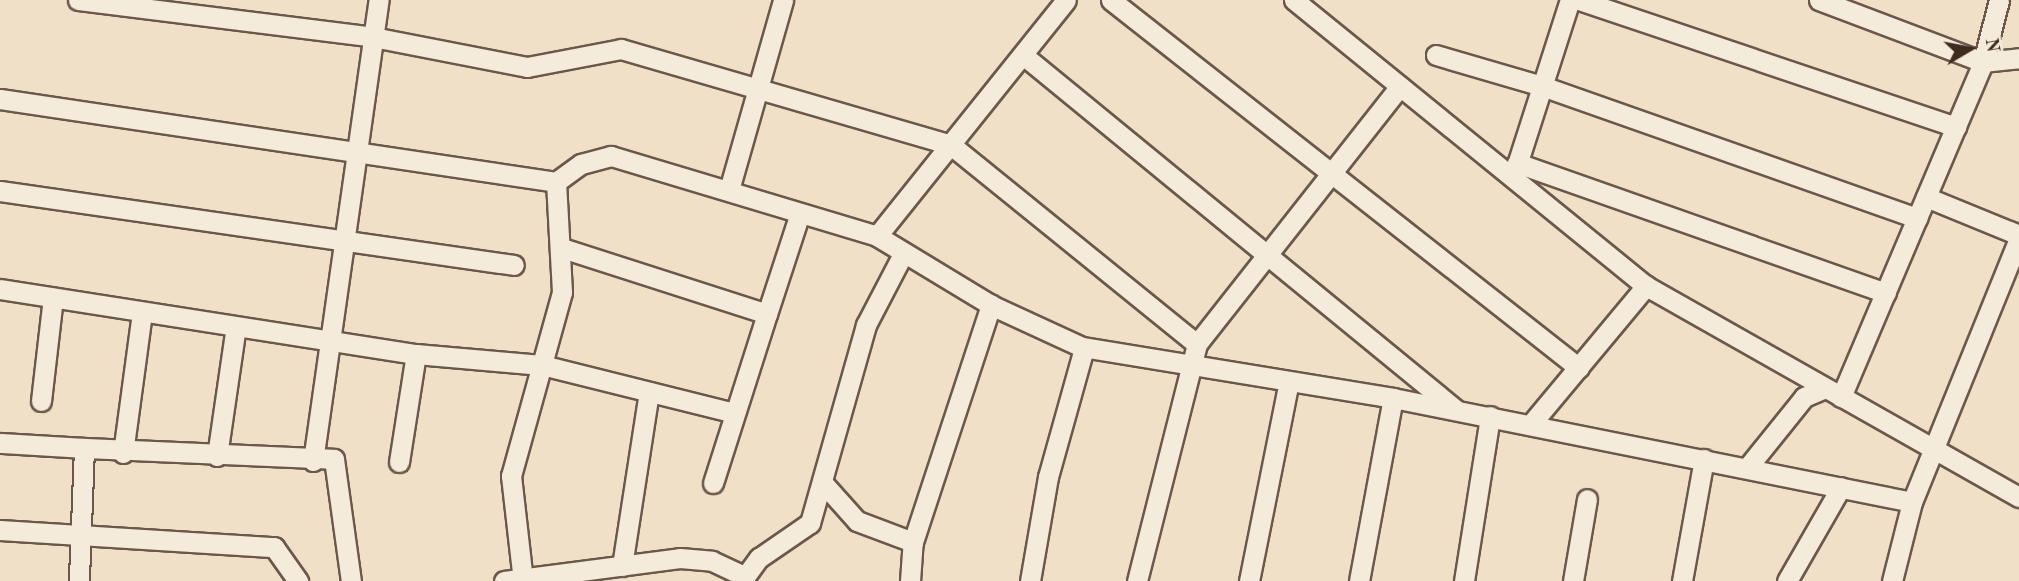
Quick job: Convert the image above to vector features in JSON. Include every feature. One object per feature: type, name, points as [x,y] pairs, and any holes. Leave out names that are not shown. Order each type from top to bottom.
[{"type":"street","points":[[78,0],[373,37],[527,67],[621,49],[951,145],[1197,344]]},
{"type":"street","points":[[313,461],[379,0]]},
{"type":"street","points":[[729,190],[783,0]]},
{"type":"street","points":[[877,236],[1066,0]]},
{"type":"street","points":[[1111,0],[1579,368]]},
{"type":"street","points":[[1294,0],[1400,86],[1515,171],[1646,286],[2019,497]]},
{"type":"street","points":[[1515,171],[1570,0]]},
{"type":"street","points":[[1579,0],[1956,127]]},
{"type":"street","points":[[1819,0],[1983,62],[2019,58]]},
{"type":"street","points":[[1833,392],[1886,293],[1983,62],[1999,0]]},
{"type":"street","points":[[1023,55],[1268,251],[1457,410]]},
{"type":"street","points":[[1436,55],[1542,86],[1917,218]]},
{"type":"street","points":[[1137,581],[1186,369],[1197,344],[1400,86]]},
{"type":"street","points":[[0,99],[556,182],[581,164],[611,156],[877,236],[991,305],[1084,348],[1186,369],[1393,398],[1490,416],[1912,502]]},
{"type":"street","points":[[1515,171],[1886,293]]},
{"type":"street","points":[[556,182],[562,248],[562,292],[511,476],[517,580],[622,566],[712,561],[743,579],[810,523],[866,325],[903,254]]},
{"type":"street","points":[[0,191],[514,265]]},
{"type":"street","points":[[1892,581],[1912,502],[2019,237],[1926,197]]},
{"type":"street","points":[[713,483],[800,212]]},
{"type":"street","points":[[562,248],[767,314]]},
{"type":"street","points":[[1531,424],[1646,286]]},
{"type":"street","points":[[0,289],[416,354],[542,365],[734,413]]},
{"type":"street","points":[[41,401],[52,298]]},
{"type":"street","points":[[910,581],[913,542],[991,305]]},
{"type":"street","points":[[123,453],[142,312]]},
{"type":"street","points":[[217,456],[236,326]]},
{"type":"street","points":[[1030,581],[1048,477],[1084,348]]},
{"type":"street","points":[[400,462],[416,354]]},
{"type":"street","points":[[1249,581],[1288,385]]},
{"type":"street","points":[[622,566],[649,392]]},
{"type":"street","points":[[1746,468],[1804,397],[1833,392]]},
{"type":"street","points":[[1359,581],[1393,398]]},
{"type":"street","points":[[1464,581],[1490,416]]},
{"type":"street","points":[[0,443],[123,453],[338,463],[351,581]]},
{"type":"street","points":[[79,581],[84,449]]},
{"type":"street","points":[[1682,581],[1704,460]]},
{"type":"street","points":[[823,483],[857,521],[913,542]]},
{"type":"street","points":[[1787,581],[1841,487]]},
{"type":"street","points":[[1573,581],[1587,499]]},
{"type":"street","points":[[0,530],[274,547],[298,581]]}]
